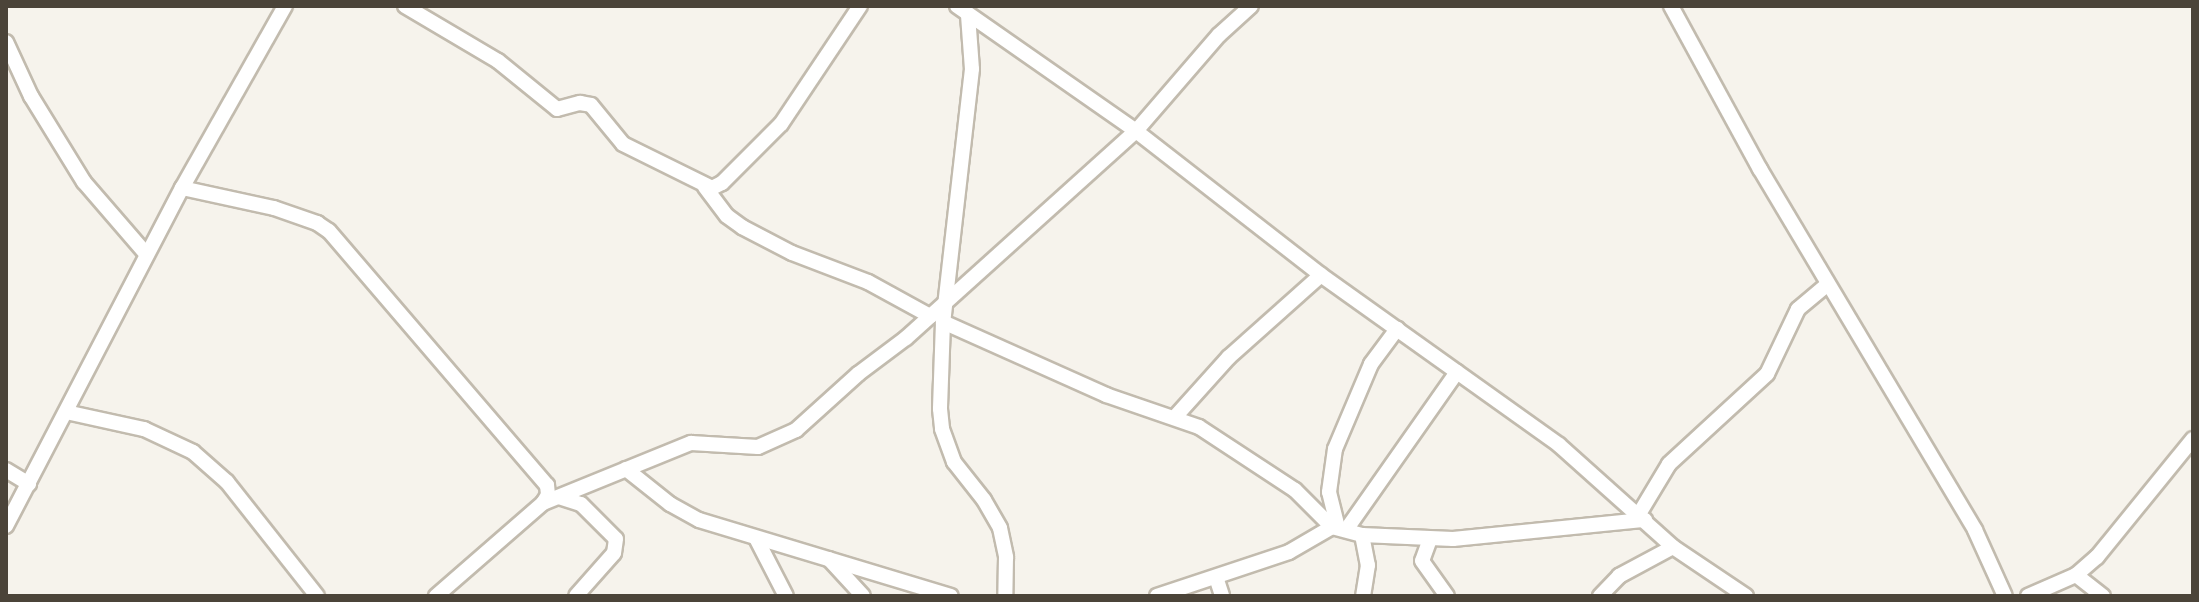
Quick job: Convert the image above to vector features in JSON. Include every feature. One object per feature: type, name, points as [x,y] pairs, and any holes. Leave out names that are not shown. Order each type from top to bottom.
[{"type":"street","points":[[6,526],[182,188],[285,6]]},
{"type":"street","points":[[405,6],[498,61],[557,109],[564,110],[580,103],[591,105],[616,139],[705,187],[727,216],[742,227],[792,253],[879,287],[936,319],[1106,395],[1199,427],[1286,484],[1338,528],[1362,535],[1430,539],[1642,517]]},
{"type":"street","points":[[705,187],[717,187],[781,124],[860,6]]},
{"type":"street","points":[[946,299],[1136,131],[1224,29],[1251,6]]},
{"type":"street","points":[[1671,6],[1827,285],[1975,530],[2005,596]]},
{"type":"street","points":[[543,503],[691,443],[747,447],[783,438],[812,419],[858,374],[936,319],[946,299],[972,69],[963,10]]},
{"type":"street","points":[[963,10],[1136,131],[1321,275],[1559,445],[1673,547],[1746,596]]},
{"type":"street","points":[[6,42],[31,96],[84,182],[147,255]]},
{"type":"street","points":[[182,188],[274,208],[317,223],[329,231],[542,476],[548,495],[543,503],[436,596]]},
{"type":"street","points":[[1175,417],[1229,357],[1321,275]]},
{"type":"street","points":[[1642,517],[1669,464],[1767,374],[1798,309],[1827,285]]},
{"type":"street","points":[[936,319],[942,429],[954,462],[984,500],[1000,528],[1006,557],[1005,596]]},
{"type":"street","points":[[1338,528],[1329,492],[1335,449],[1371,364],[1397,329]]},
{"type":"street","points":[[1157,596],[1289,552],[1338,528],[1457,372]]},
{"type":"street","points":[[66,412],[144,429],[193,452],[227,482],[317,596]]},
{"type":"street","points":[[2028,596],[2076,575],[2110,544],[2193,439]]},
{"type":"street","points":[[626,469],[683,512],[756,538],[951,596]]},
{"type":"street","points":[[6,470],[29,484]]},
{"type":"street","points":[[559,497],[581,504],[616,539],[614,553],[576,596]]},
{"type":"street","points":[[1362,535],[1368,565],[1363,596]]},
{"type":"street","points":[[756,538],[786,596]]},
{"type":"street","points":[[1430,539],[1422,561],[1447,596]]},
{"type":"street","points":[[1600,596],[1619,576],[1673,547]]},
{"type":"street","points":[[829,559],[863,596]]},
{"type":"street","points":[[2076,575],[2103,596]]},
{"type":"street","points":[[1216,577],[1222,596]]}]
